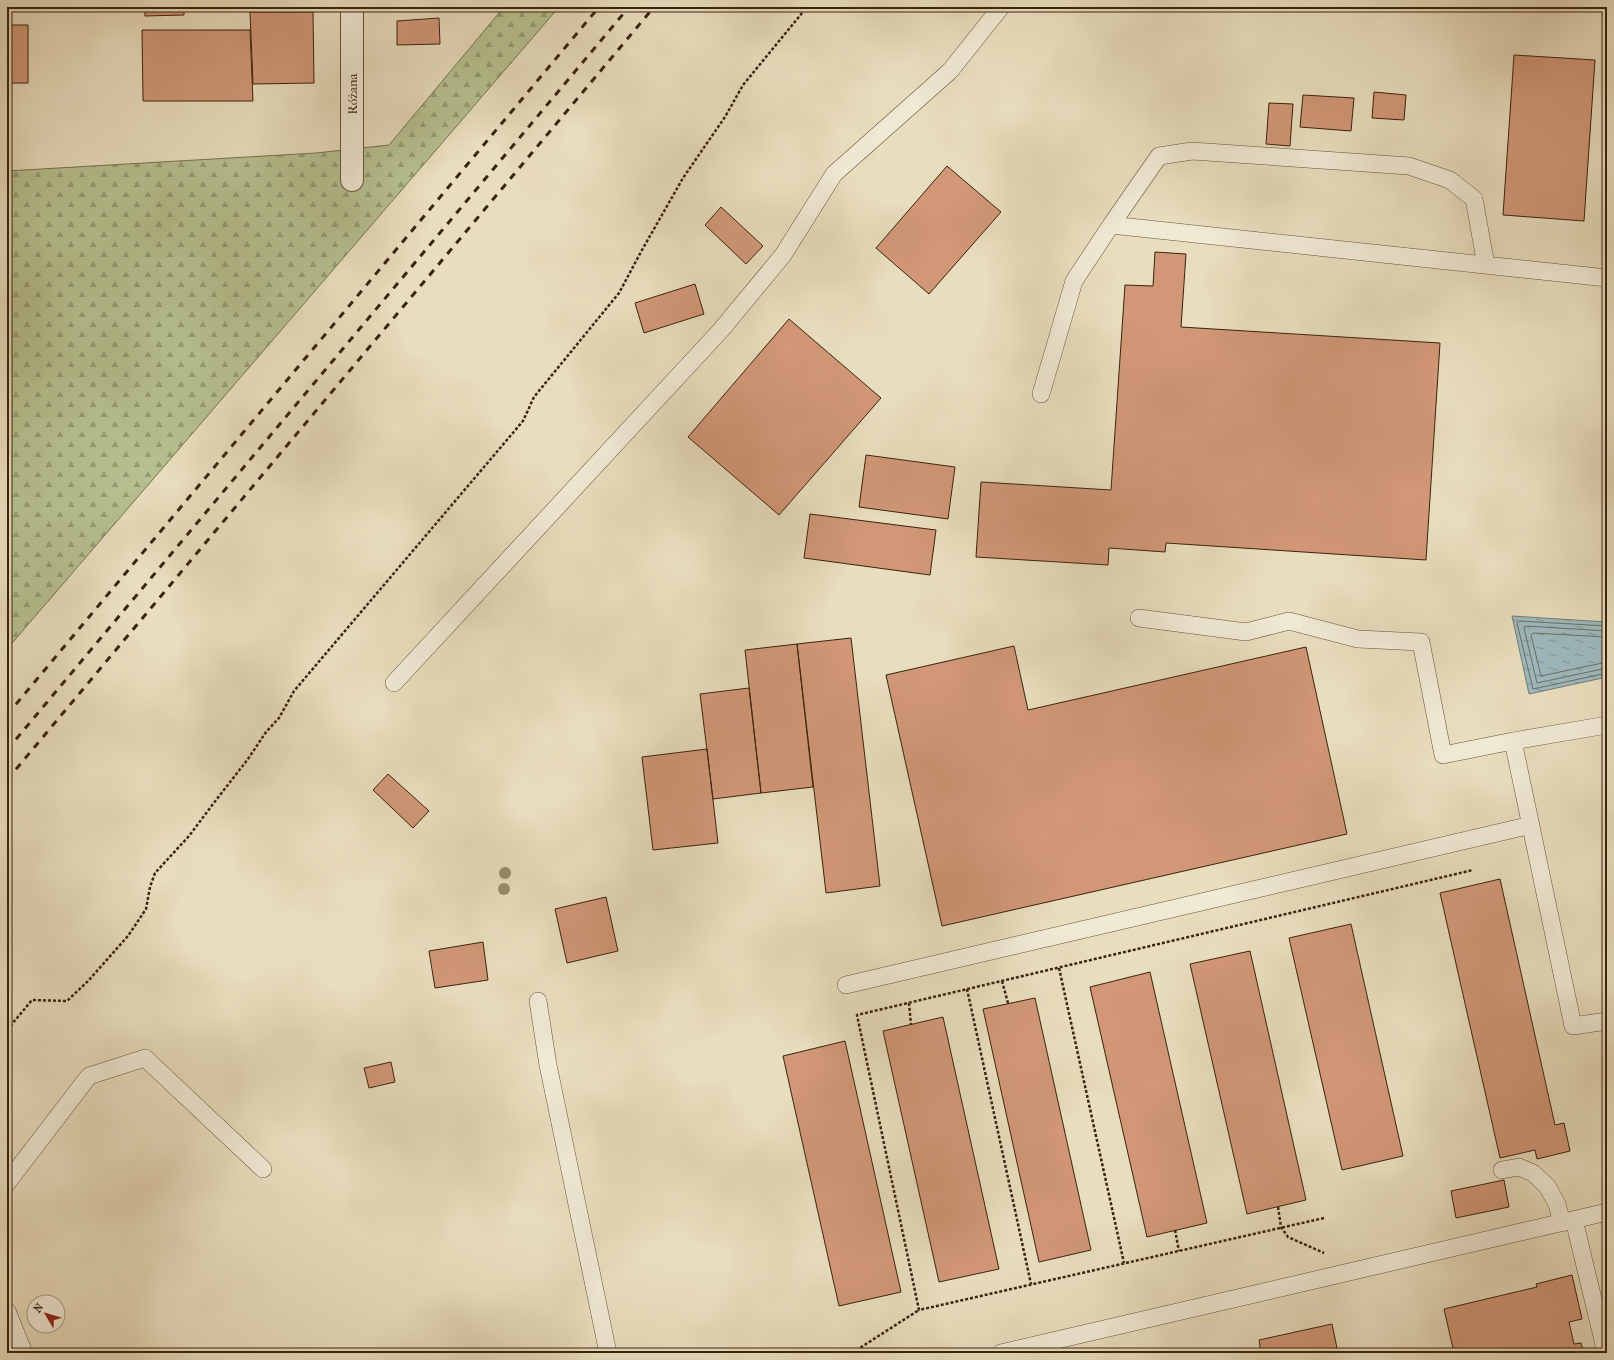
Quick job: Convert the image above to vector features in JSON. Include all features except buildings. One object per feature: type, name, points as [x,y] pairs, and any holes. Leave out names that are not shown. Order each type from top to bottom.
[{"type":"street","name":"Różana","points":[[352,7],[352,180]]},
{"type":"lane","points":[[394,683],[721,330],[783,255],[834,174],[950,71],[1001,7]]},
{"type":"lane","points":[[1041,394],[1074,281],[1159,156],[1192,150],[1409,166],[1450,180],[1474,200],[1486,265]]},
{"type":"lane","points":[[1111,225],[1607,278]]},
{"type":"lane","points":[[1140,618],[1246,632],[1289,621],[1358,639],[1421,642],[1443,755],[1607,725]]},
{"type":"lane","points":[[1513,742],[1573,1026],[1607,1021]]},
{"type":"lane","points":[[846,985],[1531,825]]},
{"type":"lane","points":[[538,1001],[548,1065],[608,1353]]},
{"type":"lane","points":[[7,1183],[89,1076],[145,1058],[263,1169]]},
{"type":"lane","points":[[1502,1170],[1519,1167],[1533,1173],[1547,1186],[1568,1222],[1606,1353]]},
{"type":"lane","points":[[1001,1353],[1607,1212]]},
{"type":"lane","points":[[7,1311],[24,1353]]},
{"type":"path","points":[[7,1030],[32,1000],[67,1000],[88,981],[128,936],[146,909],[150,887],[156,873],[189,836],[212,804],[248,759],[266,732],[279,718],[294,691],[523,421],[534,397],[619,293],[683,178],[725,117],[743,85],[807,7]]},
{"type":"path","points":[[919,1310],[857,1015],[1473,870]]},
{"type":"path","points":[[1059,968],[1124,1263]]},
{"type":"path","points":[[1002,981],[1008,1004]]},
{"type":"path","points":[[967,989],[1031,1284]]},
{"type":"path","points":[[909,1003],[912,1025]]},
{"type":"path","points":[[1278,1207],[1281,1227],[1288,1237],[1326,1254]]},
{"type":"path","points":[[852,1353],[919,1310],[1324,1218]]},
{"type":"path","points":[[1175,1230],[1180,1251]]},
{"type":"green space","points":[[504,7],[559,7],[7,649],[7,171],[316,153],[389,145]]},
{"type":"water","points":[[1512,616],[1607,622],[1607,677],[1529,694]]},
{"type":"railway","points":[[7,715],[599,7]]},
{"type":"railway","points":[[7,750],[629,7]]},
{"type":"railway","points":[[7,780],[654,7]]}]
